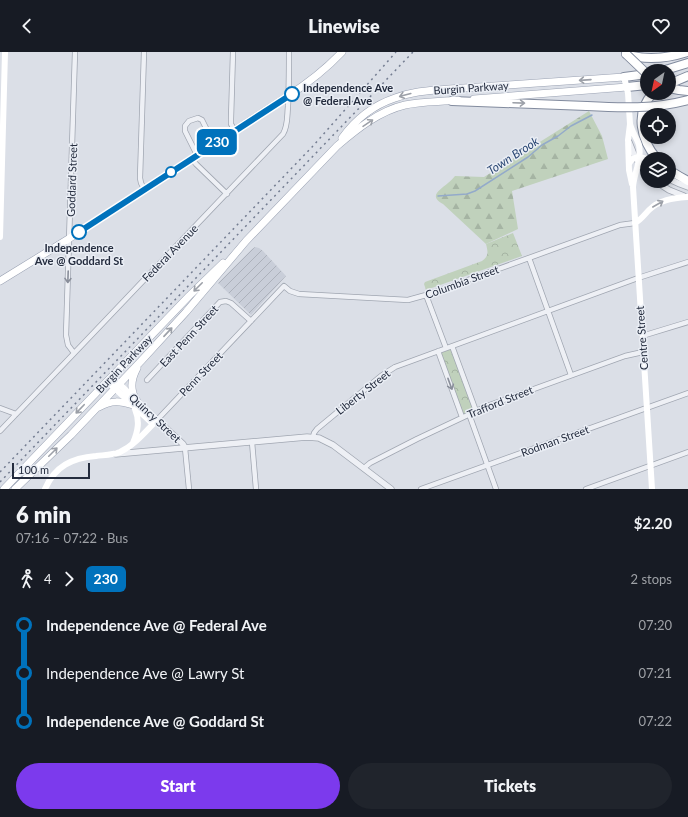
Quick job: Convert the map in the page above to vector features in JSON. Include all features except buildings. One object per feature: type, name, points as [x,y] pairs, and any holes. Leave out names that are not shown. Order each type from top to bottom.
[{"type":"highway","points":[[640,67],[626,54],[636,57],[657,58],[687,52]]},
{"type":"highway","points":[[676,67],[688,63]]},
{"type":"highway","points":[[624,77],[640,75]]},
{"type":"highway","points":[[676,79],[688,76]]},
{"type":"highway","points":[[676,81],[688,76]]},
{"type":"highway","points":[[627,87],[640,86]]},
{"type":"highway","points":[[676,89],[688,91]]},
{"type":"highway","points":[[647,100],[641,118],[641,126],[646,142],[652,152]]},
{"type":"highway","points":[[452,101],[634,108],[688,100]]},
{"type":"highway","points":[[676,174],[688,181]]},
{"type":"main road","points":[[0,237],[2,100],[5,52]]},
{"type":"main road","points":[[0,281],[70,238],[288,96],[314,78],[342,52]]},
{"type":"main road","name":"Centre Street","points":[[624,77],[627,87],[630,124],[628,140],[629,165],[633,187],[652,489]]},
{"type":"main road","name":"Burgin Parkway","points":[[337,146],[347,132],[361,118],[384,102],[404,94],[462,88],[624,77]]},
{"type":"main road","name":"Burgin Parkway","points":[[4,489],[188,296],[246,241],[337,146],[373,119],[395,108],[415,103],[627,87]]},
{"type":"main road","name":"Centre Street","points":[[630,124],[639,148],[633,187]]},
{"type":"main road","points":[[629,165],[631,160],[638,159]]},
{"type":"main road","points":[[635,223],[640,220],[650,209],[661,202],[673,198],[687,197]]},
{"type":"main road","name":"Burgin Parkway","points":[[15,489],[56,450],[142,360],[190,307],[246,241]]},
{"type":"main road","points":[[131,446],[137,432],[138,425],[131,384],[134,373],[142,360]]},
{"type":"main road","name":"Quincy Street","points":[[110,379],[155,422]]},
{"type":"main road","points":[[88,416],[102,406],[111,402],[135,403]]},
{"type":"main road","name":"Penn Street","points":[[112,455],[131,446],[155,422]]},
{"type":"main road","points":[[45,489],[56,471],[71,461],[83,457],[112,455]]},
{"type":"street","name":"Goddard Street","points":[[74,353],[68,345],[66,335],[75,52]]},
{"type":"street","points":[[144,52],[140,181],[144,189]]},
{"type":"street","points":[[232,52],[230,119],[235,131]]},
{"type":"street","name":"Federal Avenue","points":[[0,431],[283,134],[286,127],[289,52]]},
{"type":"street","points":[[214,144],[202,120],[198,118],[189,121],[185,126],[196,164],[227,194]]},
{"type":"street","points":[[636,139],[643,152]]},
{"type":"street","points":[[628,140],[640,162]]},
{"type":"street","points":[[676,182],[688,187]]},
{"type":"street","points":[[666,188],[687,197]]},
{"type":"street","name":"Columbia Street","points":[[284,286],[293,292],[302,294],[405,300],[413,299],[620,225],[635,223]]},
{"type":"street","points":[[529,258],[571,375]]},
{"type":"street","name":"Liberty Street","points":[[313,437],[316,429],[384,373],[402,364],[638,278],[688,262]]},
{"type":"street","name":"Penn Street","points":[[155,422],[284,286]]},
{"type":"street","points":[[426,295],[446,348]]},
{"type":"street","name":"East Penn Street","points":[[147,380],[220,302],[226,301],[231,303],[251,321]]},
{"type":"street","points":[[642,336],[688,322]]},
{"type":"street","points":[[452,346],[476,411]]},
{"type":"street","points":[[438,351],[462,417]]},
{"type":"street","name":"Trafford Street","points":[[364,468],[370,463],[462,417],[498,401],[625,356],[643,352]]},
{"type":"street","name":"Rodman Street","points":[[421,489],[688,393]]},
{"type":"street","points":[[0,408],[16,414]]},
{"type":"street","points":[[469,414],[496,489]]},
{"type":"street","name":"Quincy Street","points":[[155,422],[183,444],[185,448],[189,489]]},
{"type":"street","points":[[112,455],[313,437],[322,439],[333,445],[391,489]]},
{"type":"street","points":[[252,442],[256,489]]},
{"type":"street","points":[[586,489],[688,452]]},
{"type":"shaded area","points":[[255,247],[263,251],[286,276],[251,315],[218,283]]},
{"type":"green space","points":[[589,111],[602,136],[608,159],[512,191],[518,229],[486,244],[436,198],[437,193],[455,176],[484,177]]},
{"type":"green space","points":[[513,233],[522,256],[426,290],[424,284],[425,282],[482,261],[487,254],[486,244]]},
{"type":"green space","points":[[452,346],[476,411],[462,417],[438,351]]},
{"type":"waterway","name":"Town Brook","points":[[438,196],[467,194],[475,191],[528,157],[542,145],[558,136],[571,126],[592,115]]},
{"type":"railway","points":[[0,472],[312,147],[396,52]]},
{"type":"railway","points":[[0,482],[413,52]]},
{"type":"bus line","name":"230","points":[[79,232],[292,94]]},
{"type":"place","name":"Independence Ave @ Federal Ave","points":[[292,94]]},
{"type":"place","name":"Independence Ave @ Goddard St","points":[[79,232]]}]
